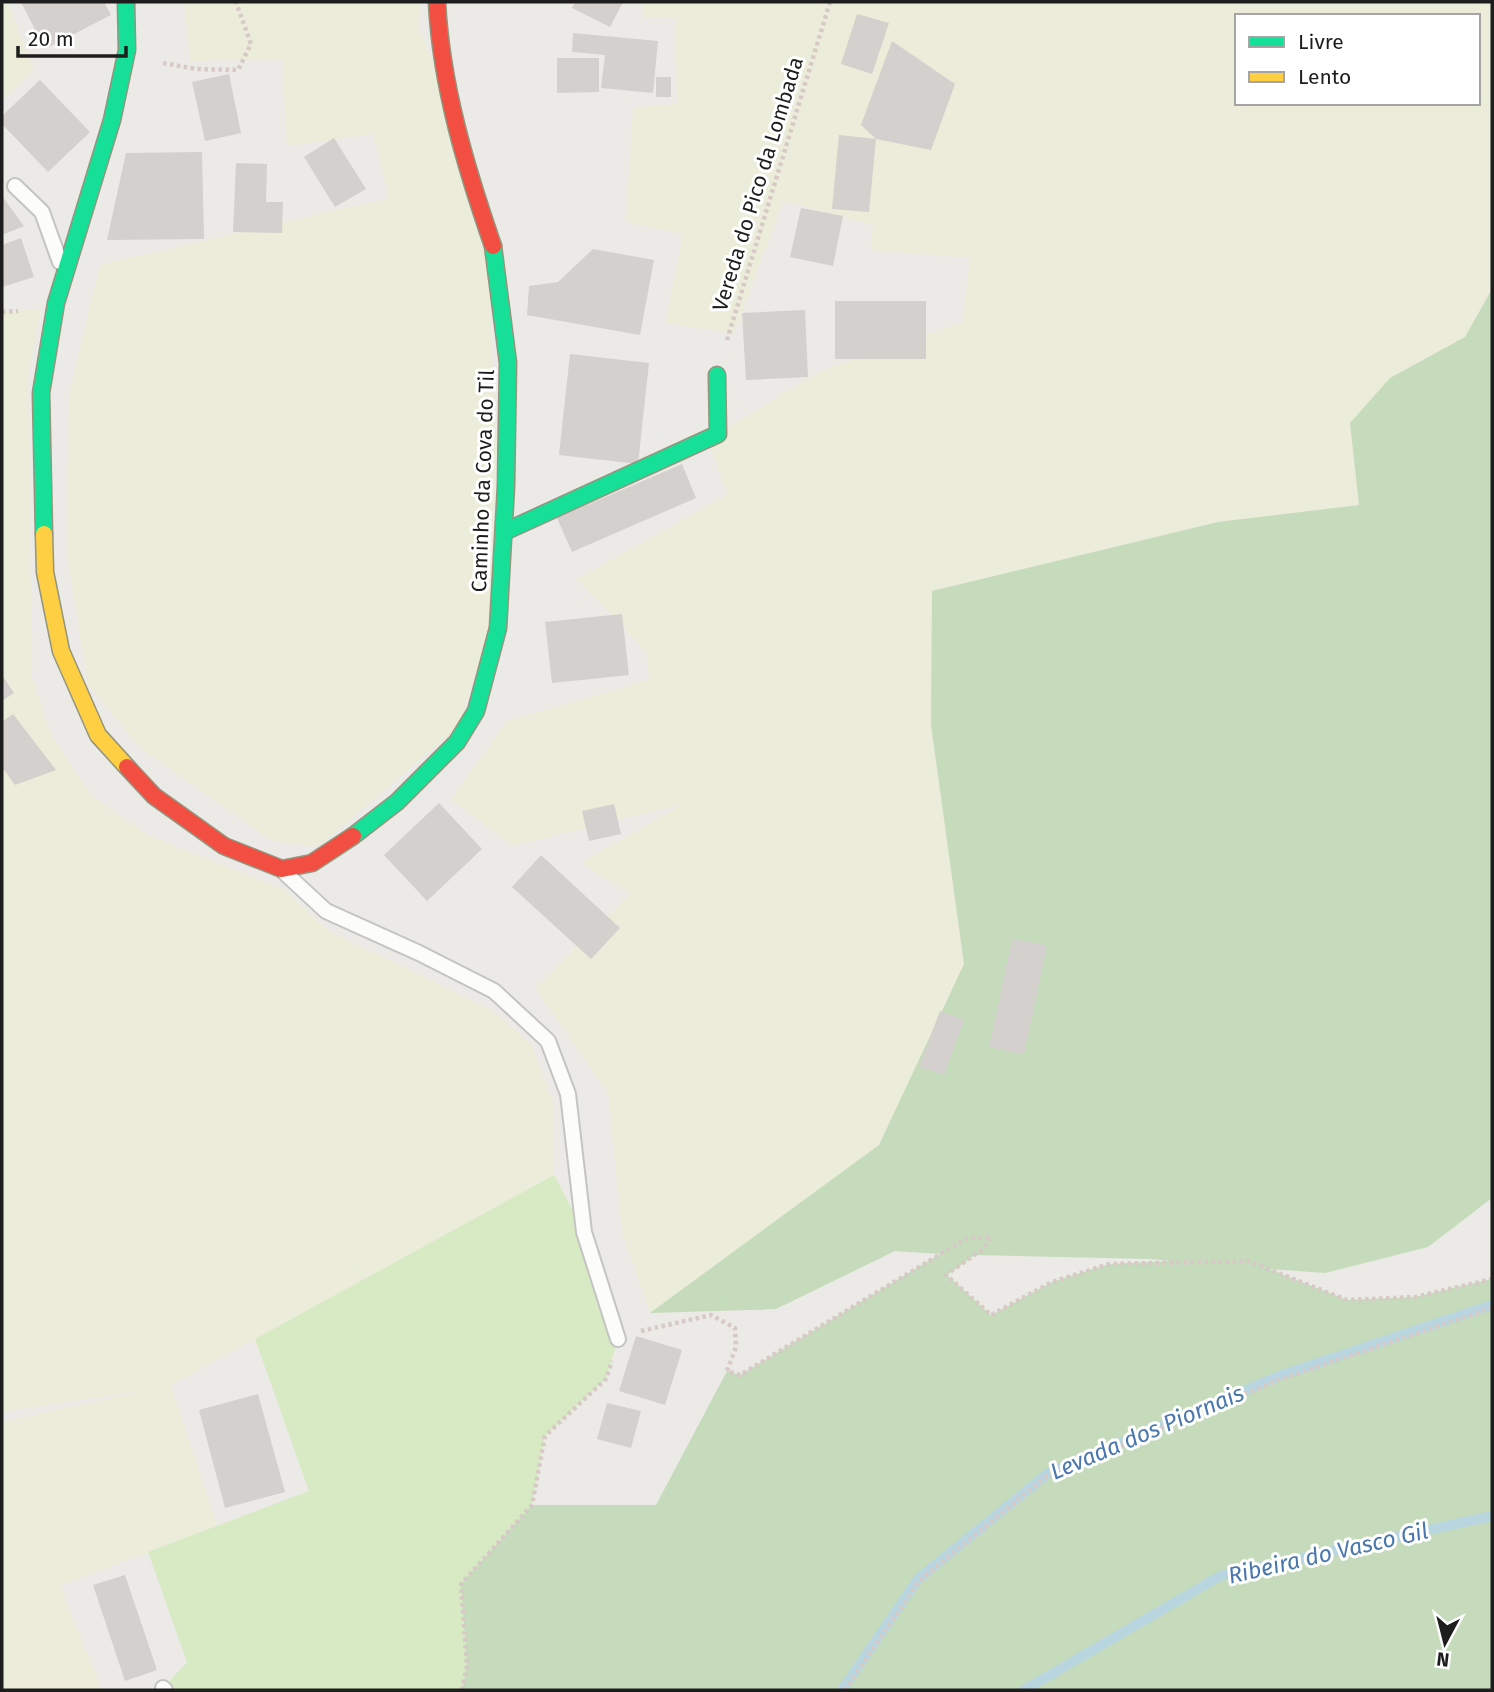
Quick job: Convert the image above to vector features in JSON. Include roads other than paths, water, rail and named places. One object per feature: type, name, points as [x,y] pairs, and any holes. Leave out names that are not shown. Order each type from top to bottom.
[{"type":"street","points":[[126,2],[127,50],[112,120],[56,303],[41,393],[45,572],[61,651],[98,735],[154,796],[224,846],[282,869]]},
{"type":"street","name":"Caminho da Cova do Til","points":[[282,869],[312,863],[356,834],[397,802],[457,742],[476,711],[498,628],[504,532],[508,363],[496,263],[439,48],[437,2]]},
{"type":"street","points":[[504,532],[718,434],[717,375]]},
{"type":"lane","points":[[15,186],[42,212],[64,274]]},
{"type":"lane","points":[[282,869],[327,911],[419,953],[494,992],[548,1041],[568,1094],[584,1232],[618,1339]]},
{"type":"waterway","name":"Levada dos Piornais","points":[[842,1690],[918,1579],[1047,1474],[1279,1376],[1492,1305]]},
{"type":"waterway","name":"Ribeira do Vasco Gil","points":[[1024,1690],[1220,1576],[1492,1516]]}]
